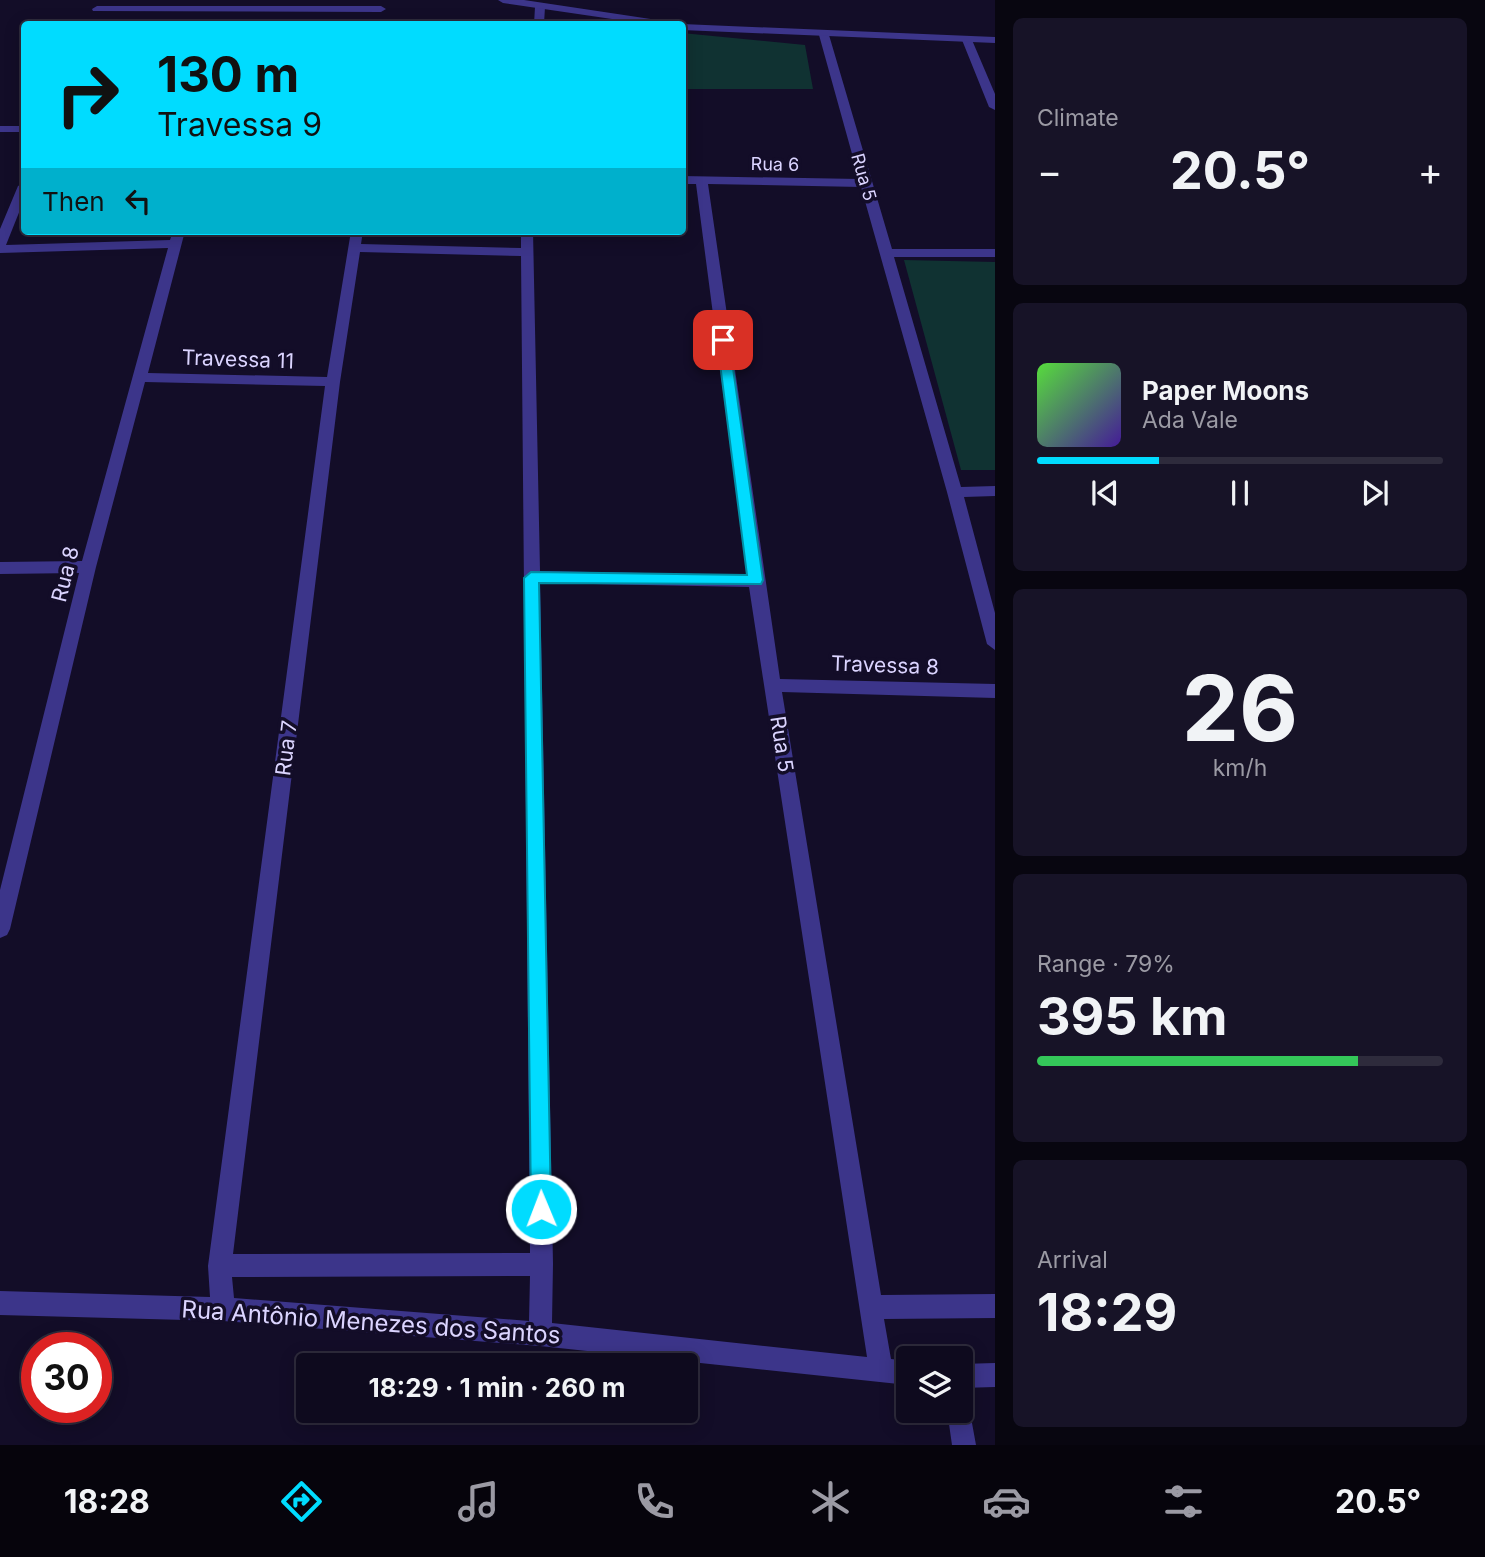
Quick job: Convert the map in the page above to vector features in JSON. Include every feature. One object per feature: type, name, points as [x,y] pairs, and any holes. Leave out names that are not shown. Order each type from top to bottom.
[{"type":"street","points":[[503,0],[642,21]]},
{"type":"street","points":[[97,9],[243,10],[382,4]]},
{"type":"street","points":[[539,21],[540,7]]},
{"type":"street","points":[[239,21],[243,10]]},
{"type":"street","points":[[686,27],[995,40]]},
{"type":"street","name":"Rua 5","points":[[824,35],[955,492],[995,644]]},
{"type":"street","points":[[967,40],[995,107]]},
{"type":"street","points":[[0,129],[21,129]]},
{"type":"street","name":"Rua 5","points":[[692,180],[881,1371]]},
{"type":"street","name":"Rua 6","points":[[692,180],[866,183]]},
{"type":"street","points":[[0,244],[21,193]]},
{"type":"street","points":[[527,235],[542,1264],[540,1334]]},
{"type":"street","points":[[0,249],[177,238]]},
{"type":"street","name":"Rua 8","points":[[0,929],[88,567],[177,238]]},
{"type":"street","points":[[356,240],[527,252]]},
{"type":"street","name":"Rua 7","points":[[223,1309],[220,1266],[333,382],[356,240]]},
{"type":"street","points":[[886,253],[995,253]]},
{"type":"street","name":"Travessa 11","points":[[141,377],[333,382]]},
{"type":"street","points":[[955,492],[995,491]]},
{"type":"street","points":[[0,568],[88,567]]},
{"type":"street","points":[[531,578],[755,580]]},
{"type":"street","name":"Travessa 8","points":[[773,685],[995,691]]},
{"type":"street","points":[[220,1266],[542,1264]]},
{"type":"street","name":"Rua Antônio Menezes dos Santos","points":[[0,1303],[223,1309],[540,1334],[896,1372]]},
{"type":"street","points":[[869,1307],[995,1307]]},
{"type":"street","points":[[973,1376],[995,1375]]},
{"type":"street","points":[[961,1423],[964,1445]]},
{"type":"green space","points":[[686,33],[805,45],[813,89],[686,89]]},
{"type":"green space","points":[[904,260],[995,262],[995,470],[961,470]]},
{"type":"route","points":[[541,1209],[531,578],[755,580],[723,340]]}]
